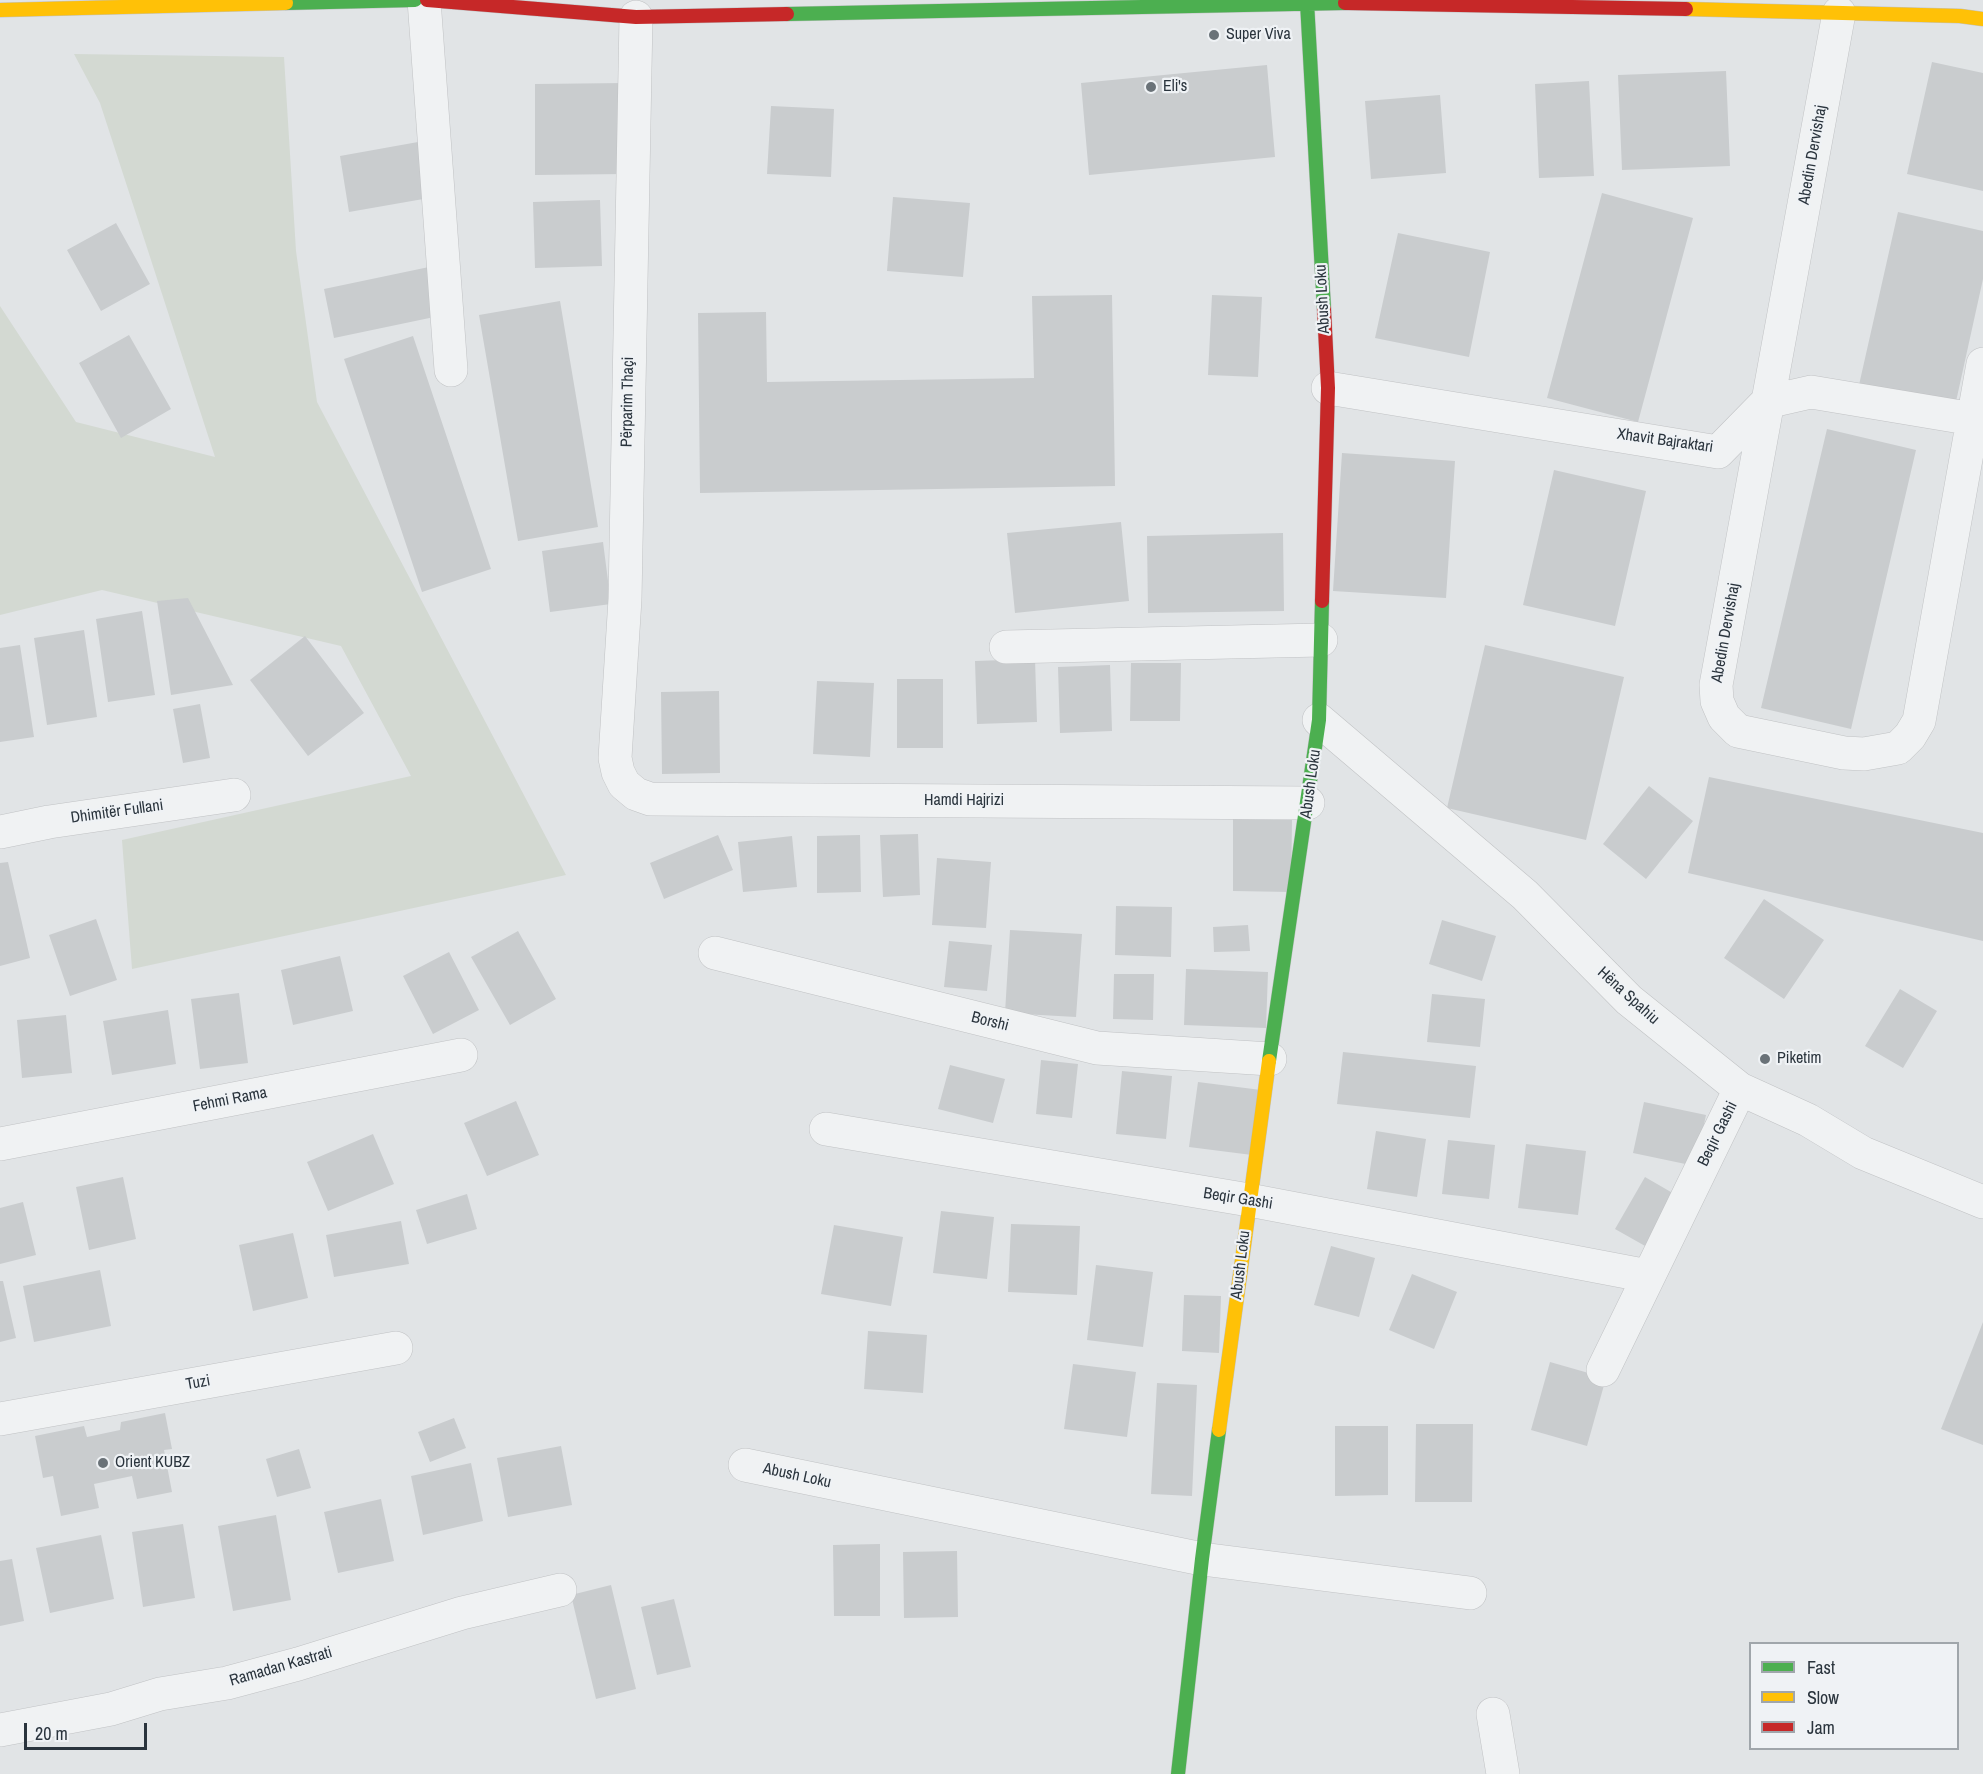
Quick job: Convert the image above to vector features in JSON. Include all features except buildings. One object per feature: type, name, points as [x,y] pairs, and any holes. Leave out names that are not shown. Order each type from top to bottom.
[{"type":"street","points":[[0,10],[415,0]]},
{"type":"street","points":[[451,370],[425,0],[636,17],[1307,2],[1960,16],[1983,20]]},
{"type":"street","name":"Abush Loku","points":[[1178,1774],[1202,1559],[1249,1200],[1319,720],[1328,388],[1307,2]]},
{"type":"street","points":[[636,17],[668,4]]},
{"type":"street","name":"Abedin Dervishaj","points":[[1839,13],[1716,685],[1717,701],[1724,717],[1738,731],[1844,753],[1864,754],[1898,748],[1910,736],[1919,721],[1978,421],[1983,364]]},
{"type":"street","name":"Përparim Thaçi","points":[[624,784],[615,758],[625,598],[636,17]]},
{"type":"street","name":"Xhavit Bajraktari","points":[[1328,388],[1718,452],[1767,402]]},
{"type":"street","points":[[1767,402],[1810,392],[1978,421]]},
{"type":"street","points":[[1006,647],[1322,640]]},
{"type":"street","name":"Hëna Spahiu","points":[[1319,720],[1525,894],[1629,1000],[1740,1089],[1808,1120],[1863,1153],[1983,1203]]},
{"type":"street","name":"Hamdi Hajrizi","points":[[624,784],[636,794],[650,799],[1308,803]]},
{"type":"street","name":"Dhimitër Fullani","points":[[0,832],[49,822],[234,795]]},
{"type":"street","name":"Borshi","points":[[715,953],[1097,1048],[1270,1059]]},
{"type":"street","name":"Fehmi Rama","points":[[0,1144],[461,1055]]},
{"type":"street","name":"Beqir Gashi","points":[[1604,1370],[1740,1089]]},
{"type":"street","name":"Beqir Gashi","points":[[826,1129],[1249,1200],[1648,1276]]},
{"type":"street","name":"Tuzi","points":[[0,1419],[396,1348]]},
{"type":"street","name":"Abush Loku","points":[[745,1465],[1202,1559],[1470,1593]]},
{"type":"street","name":"Ramadan Kastrati","points":[[0,1730],[111,1709],[160,1694],[227,1683],[298,1664],[462,1613],[560,1590]]},
{"type":"street","points":[[1493,1714],[1503,1774]]},
{"type":"shaded area","points":[[74,54],[284,57],[296,251],[317,402],[566,875],[132,969],[122,840],[411,776],[341,646],[102,590],[0,615],[0,306],[76,422],[215,457],[100,103]]},
{"type":"traffic: fast","points":[[286,3],[415,0]]},
{"type":"traffic: fast","points":[[1307,2],[1324,309]]},
{"type":"traffic: fast","points":[[787,14],[1345,3]]},
{"type":"traffic: fast","points":[[1269,1061],[1319,720],[1322,601]]},
{"type":"traffic: fast","points":[[1178,1774],[1219,1430]]},
{"type":"traffic: slow","points":[[0,10],[286,3]]},
{"type":"traffic: slow","points":[[1686,9],[1960,16],[1983,19]]},
{"type":"traffic: slow","points":[[1219,1430],[1269,1061]]},
{"type":"traffic: jam","points":[[427,0],[636,17],[787,14]]},
{"type":"traffic: jam","points":[[1345,3],[1686,9]]},
{"type":"traffic: jam","points":[[1322,601],[1328,388],[1324,309]]},
{"type":"place","name":"Super Viva","points":[[1214,35]]},
{"type":"place","name":"Eli's","points":[[1151,87]]},
{"type":"place","name":"Piketim","points":[[1765,1059]]},
{"type":"place","name":"Orient KUBZ","points":[[103,1463]]}]
